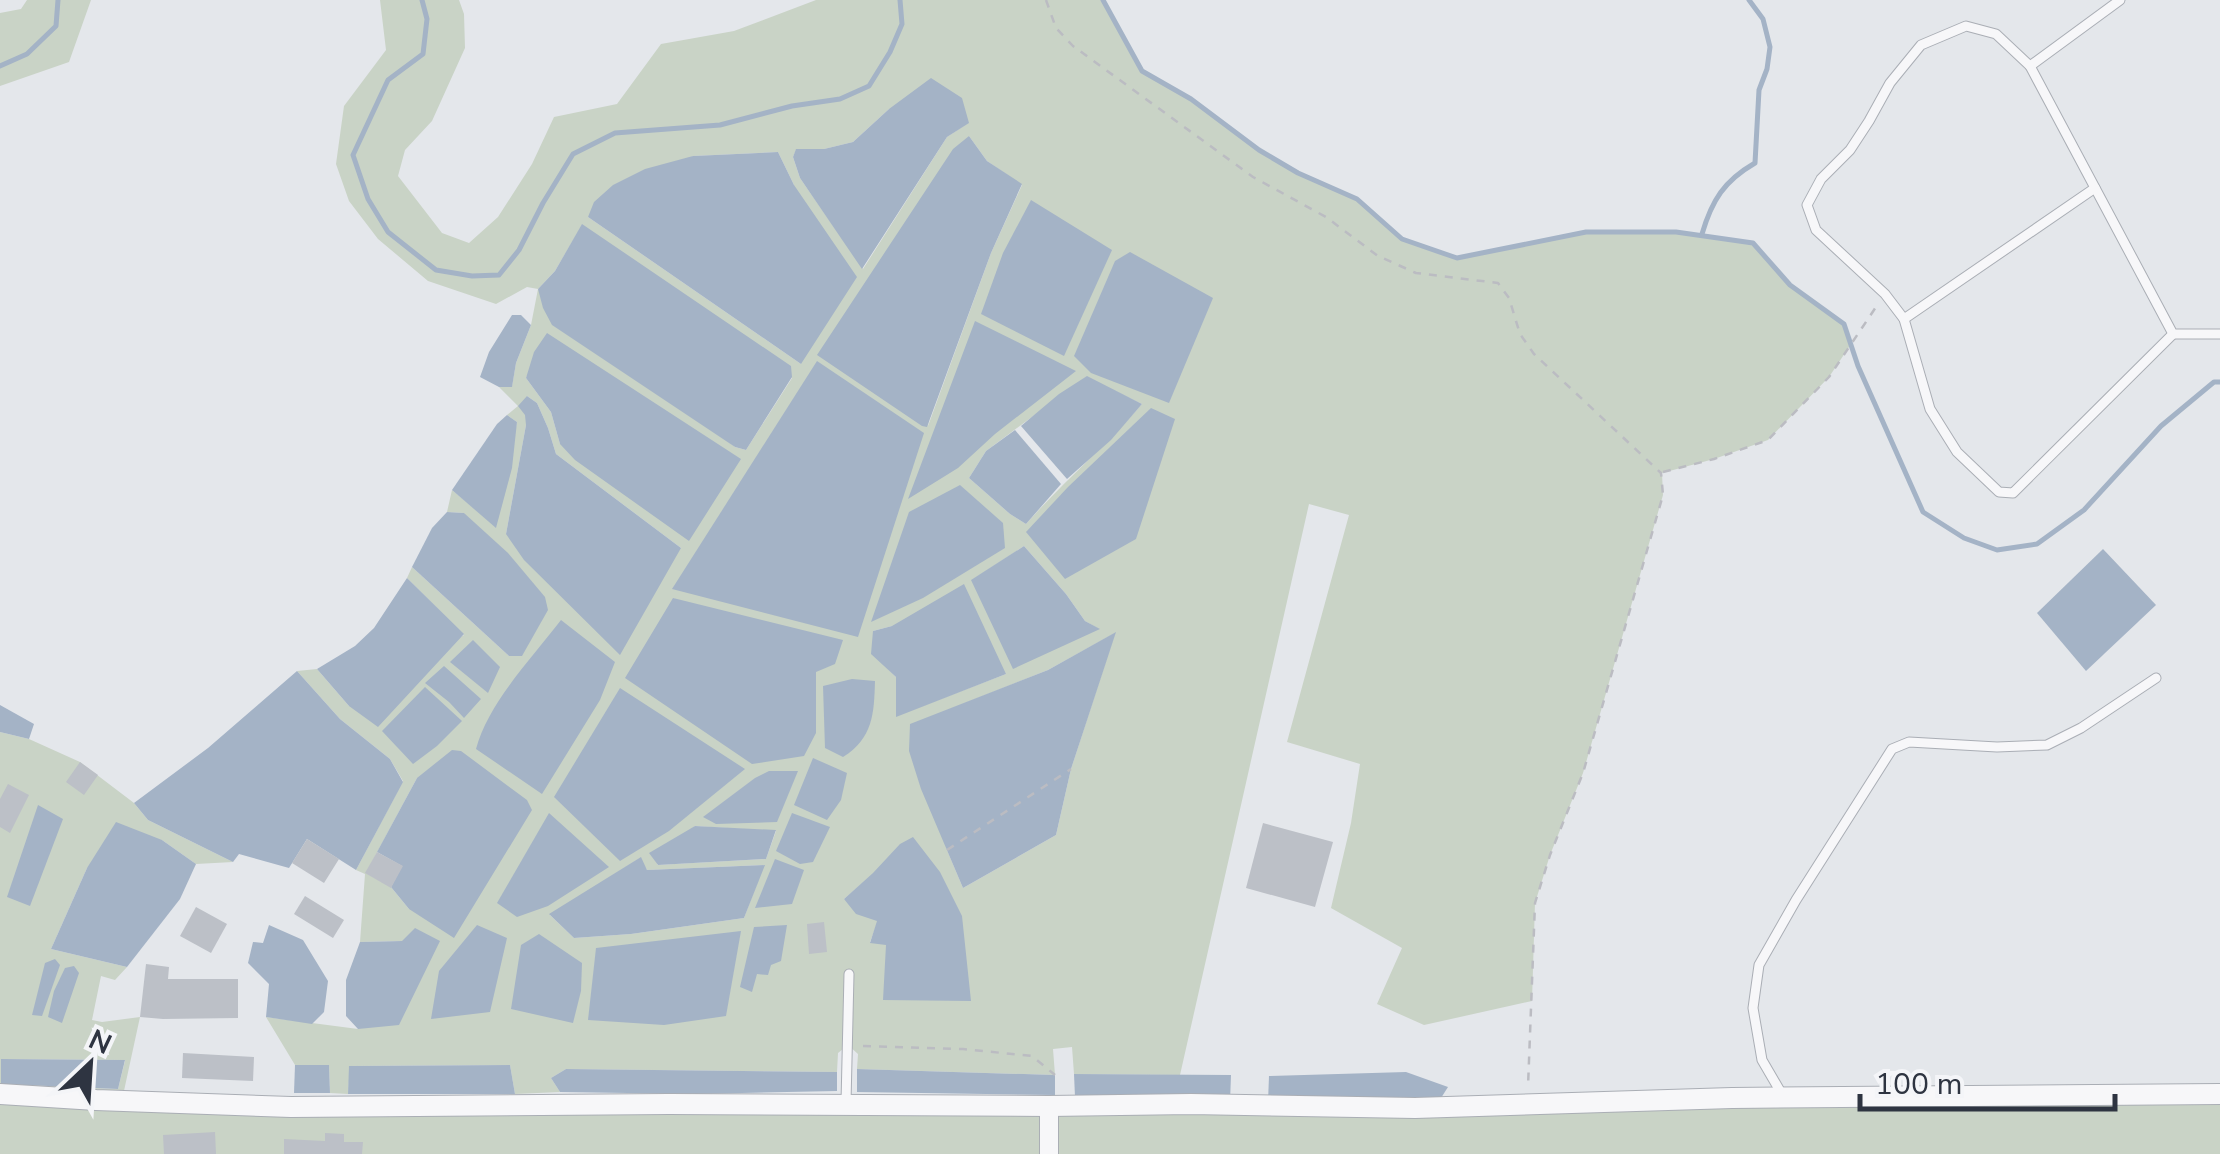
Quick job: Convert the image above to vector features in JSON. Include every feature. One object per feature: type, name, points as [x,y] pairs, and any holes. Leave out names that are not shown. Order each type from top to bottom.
[{"type":"street","points":[[0,1094],[291,1107],[1191,1104],[1445,1108],[1784,1098],[2220,1094]]},
{"type":"street","points":[[1049,1106],[1049,1154]]},
{"type":"lane","points":[[2030,66],[2120,0]]},
{"type":"lane","points":[[2172,334],[2030,66],[1996,34],[1966,26],[1921,45],[1890,82],[1850,150],[1821,179],[1807,205],[1816,230],[1885,294],[1904,319],[1930,408],[1957,452],[1999,492],[2013,493],[2172,334],[2220,334]]},
{"type":"lane","points":[[1904,319],[2095,188]]},
{"type":"lane","points":[[1784,1098],[1762,1060],[1753,1008],[1759,964],[1892,749],[1909,742],[2047,745],[2081,728],[2156,678]]},
{"type":"lane","points":[[846,1106],[849,974]]},
{"type":"path","points":[[1046,0],[1056,28],[1073,46],[1252,177],[1326,217],[1378,256],[1416,273],[1498,283],[1509,298],[1520,334],[1534,354],[1662,473],[1663,495],[1583,773],[1536,903],[1527,1104]]},
{"type":"path","points":[[1662,473],[1768,440],[1830,377],[1885,294]]},
{"type":"path","points":[[948,850],[1070,769]]},
{"type":"path","points":[[848,1045],[1032,1056],[1054,1075]]},
{"type":"shaded area","points":[[27,0],[91,0],[69,62],[0,86],[0,13],[21,9]]},
{"type":"shaded area","points":[[380,0],[459,0],[464,14],[465,48],[432,121],[405,150],[398,176],[442,233],[469,243],[498,217],[532,164],[554,117],[617,104],[661,44],[734,31],[816,0],[1103,0],[1142,71],[1191,99],[1259,150],[1298,173],[1357,199],[1402,239],[1457,258],[1586,232],[1676,232],[1753,243],[1790,285],[1844,324],[1851,344],[1829,377],[1768,440],[1662,473],[1663,495],[1583,773],[1535,903],[1532,1001],[1424,1025],[1377,1004],[1402,948],[1331,908],[1360,764],[1287,742],[1349,515],[1309,504],[1180,1075],[1074,1074],[1072,1047],[1053,1049],[1055,1075],[857,1069],[858,1054],[848,1045],[838,1053],[837,1072],[566,1069],[551,1078],[560,1092],[515,1094],[510,1065],[350,1066],[348,1094],[330,1093],[329,1065],[295,1065],[266,1017],[358,1029],[402,941],[360,942],[365,874],[356,870],[403,781],[390,759],[340,719],[297,671],[317,669],[349,706],[464,635],[407,578],[412,567],[509,656],[464,513],[447,512],[452,490],[496,526],[517,422],[507,415],[518,406],[499,387],[512,386],[538,289],[527,287],[496,304],[428,281],[378,239],[349,201],[336,164],[344,106],[386,50]],"holes":[[[889,109],[968,123],[947,137],[863,269],[800,178],[793,157],[796,150],[853,142]],[[969,136],[987,161],[1022,185],[991,253],[928,426]],[[778,152],[794,185],[801,364],[588,217],[693,156]],[[582,225],[792,378],[746,450],[735,447],[538,289],[555,271]],[[547,334],[740,459],[560,444],[551,412],[526,378]],[[1086,377],[1142,404],[1026,524],[969,478],[986,451]],[[527,396],[537,403],[556,454],[681,548],[506,534],[526,425]],[[1024,546],[1085,621],[1099,629],[972,580]],[[673,598],[816,671],[816,732]],[[892,626],[1006,674],[896,716],[896,677],[883,664],[873,631]],[[1115,633],[1071,769],[1056,835],[963,888],[947,850],[910,725],[1048,670]],[[417,778],[409,909],[391,887],[366,873]],[[695,826],[776,831],[766,859],[657,865]],[[640,858],[647,870],[764,865],[744,918],[574,938],[550,915]],[[874,873],[970,1000],[886,944],[870,942],[878,921],[844,899]]]},
{"type":"shaded area","points":[[0,732],[29,739],[80,762],[134,803],[148,820],[233,862],[196,864],[162,840],[87,868],[51,949],[127,967],[115,980],[101,976],[92,1020],[140,1017],[122,1100],[1044,1114],[1047,1154],[0,1154]],"holes":[[[1,1059],[124,1060],[118,1089],[2,1084]]]},
{"type":"shaded area","points":[[2220,1094],[2220,1154],[1049,1154],[1047,1114]]},
{"type":"water","points":[[931,78],[962,98],[969,123],[947,137],[862,269],[800,178],[793,157],[796,149],[824,149],[853,142]]},
{"type":"water","points":[[969,136],[987,161],[1022,184],[991,253],[927,427],[817,355],[953,149]]},
{"type":"water","points":[[778,152],[794,185],[857,277],[801,364],[588,217],[594,202],[613,185],[645,169],[693,156]]},
{"type":"water","points":[[1031,200],[1112,250],[1064,356],[981,314],[1003,253]]},
{"type":"water","points":[[582,224],[791,366],[792,377],[746,450],[735,447],[552,325],[538,289],[555,271]]},
{"type":"water","points":[[1130,252],[1213,298],[1169,403],[1091,373],[1074,356],[1115,261]]},
{"type":"water","points":[[512,315],[521,315],[531,325],[516,363],[512,387],[499,387],[480,377],[489,352]]},
{"type":"water","points":[[975,321],[1076,371],[958,468],[908,499]]},
{"type":"water","points":[[547,333],[741,459],[689,541],[575,460],[560,444],[551,412],[526,378],[534,352]]},
{"type":"water","points":[[817,361],[924,433],[858,637],[672,589]]},
{"type":"water","points":[[1087,376],[1142,404],[1111,440],[1067,479],[1021,426]]},
{"type":"water","points":[[527,396],[537,403],[556,454],[681,548],[620,655],[524,560],[506,534],[526,425],[518,406]]},
{"type":"water","points":[[1151,408],[1175,419],[1136,539],[1065,579],[1026,532]]},
{"type":"water","points":[[507,415],[517,422],[512,468],[496,528],[452,490]]},
{"type":"water","points":[[1015,430],[1061,484],[1026,524],[969,478],[986,451]]},
{"type":"water","points":[[960,485],[1003,523],[1005,548],[923,598],[871,622],[909,512]]},
{"type":"water","points":[[447,512],[464,513],[508,553],[545,597],[548,610],[522,656],[509,656],[412,567],[432,528]]},
{"type":"water","points":[[1024,546],[1085,621],[1100,629],[1013,669],[971,580]]},
{"type":"water","points":[[2103,549],[2156,605],[2086,671],[2037,613]]},
{"type":"water","points":[[407,578],[464,634],[378,727],[349,706],[317,669],[355,646],[374,628]]},
{"type":"water","points":[[964,584],[1006,674],[896,717],[896,677],[871,654],[873,631],[892,626]]},
{"type":"water","points":[[673,598],[843,640],[835,664],[816,672],[816,733],[804,756],[752,764],[625,678]]},
{"type":"water","points":[[561,620],[615,662],[600,700],[542,794],[476,749],[501,698]]},
{"type":"water","points":[[1116,632],[1071,769],[1056,835],[963,888],[921,789],[909,751],[910,724],[1048,670]]},
{"type":"water","points":[[473,640],[500,667],[488,693],[450,662]]},
{"type":"water","points":[[444,666],[481,699],[464,718],[425,683]]},
{"type":"water","points":[[297,671],[340,719],[390,759],[403,782],[356,870],[307,839],[289,868],[239,854],[233,862],[148,820],[134,803],[208,748]]},
{"type":"water","points":[[852,679],[875,681],[874,704],[861,742],[843,757],[825,748],[823,686]]},
{"type":"water","points":[[425,687],[462,721],[413,764],[382,731]]},
{"type":"water","points":[[620,688],[745,769],[669,831],[620,861],[554,797]]},
{"type":"water","points":[[0,705],[34,724],[29,739],[0,732]]},
{"type":"water","points":[[452,750],[461,751],[527,800],[532,810],[454,938],[409,909],[391,887],[402,866],[377,852],[417,778]]},
{"type":"water","points":[[813,758],[847,773],[841,800],[827,820],[794,805]]},
{"type":"water","points":[[769,771],[798,771],[777,822],[716,824],[703,817],[755,778]]},
{"type":"water","points":[[38,805],[63,819],[30,906],[7,897]]},
{"type":"water","points":[[549,813],[609,867],[548,906],[517,917],[497,903]]},
{"type":"water","points":[[792,813],[830,827],[813,862],[800,864],[776,851]]},
{"type":"water","points":[[116,822],[162,840],[196,864],[180,899],[127,967],[51,949],[87,868]]},
{"type":"water","points":[[695,826],[776,830],[766,859],[658,865],[649,853]]},
{"type":"water","points":[[913,837],[940,872],[962,916],[971,1001],[883,1000],[886,945],[870,943],[877,921],[856,914],[844,899],[900,844]]},
{"type":"water","points":[[641,857],[647,870],[765,865],[744,918],[574,938],[549,914]]},
{"type":"water","points":[[775,859],[804,870],[792,904],[755,908]]},
{"type":"water","points":[[269,925],[303,940],[328,981],[324,1012],[312,1024],[266,1017],[269,984],[248,963],[253,942],[263,943]]},
{"type":"water","points":[[477,925],[507,938],[490,1012],[431,1019],[439,971]]},
{"type":"water","points":[[787,925],[781,961],[771,965],[768,975],[757,974],[752,992],[740,987],[754,927]]},
{"type":"water","points":[[415,928],[440,941],[399,1025],[358,1029],[346,1016],[346,980],[360,942],[402,941]]},
{"type":"water","points":[[741,931],[726,1016],[664,1025],[588,1020],[596,948]]},
{"type":"water","points":[[539,934],[582,963],[581,991],[573,1023],[511,1009],[521,945]]},
{"type":"water","points":[[55,959],[60,965],[42,1016],[32,1015],[45,963]]},
{"type":"water","points":[[74,966],[79,973],[62,1023],[48,1017],[65,968]]},
{"type":"water","points":[[1,1059],[125,1060],[118,1089],[1,1084]]},
{"type":"water","points":[[295,1065],[329,1065],[330,1093],[294,1093]]},
{"type":"water","points":[[510,1065],[515,1094],[348,1094],[349,1066]]},
{"type":"water","points":[[566,1069],[837,1072],[837,1091],[560,1092],[551,1078]]},
{"type":"water","points":[[857,1069],[1055,1075],[1055,1095],[857,1092]]},
{"type":"water","points":[[1406,1072],[1448,1087],[1441,1098],[1268,1102],[1269,1076]]},
{"type":"water","points":[[1074,1074],[1231,1075],[1230,1102],[1075,1097]]},
{"type":"building","points":[[80,762],[98,775],[84,795],[66,782]]},
{"type":"building","points":[[8,784],[29,795],[10,833],[0,827],[0,799]]},
{"type":"building","points":[[1263,823],[1333,842],[1315,907],[1246,888]]},
{"type":"building","points":[[307,839],[339,859],[324,883],[292,863]]},
{"type":"building","points":[[377,852],[403,866],[391,888],[365,873]]},
{"type":"building","points":[[305,896],[344,920],[333,938],[294,914]]},
{"type":"building","points":[[196,907],[227,924],[211,953],[180,936]]},
{"type":"building","points":[[824,922],[827,952],[809,954],[807,924]]},
{"type":"building","points":[[146,964],[169,967],[168,979],[238,979],[238,1018],[140,1017]]},
{"type":"building","points":[[183,1053],[254,1057],[253,1081],[182,1078]]},
{"type":"building","points":[[215,1132],[216,1154],[164,1154],[163,1135]]},
{"type":"building","points":[[325,1133],[344,1134],[344,1142],[363,1142],[362,1154],[284,1154],[284,1139],[325,1141]]},
{"type":"waterway","points":[[0,66],[27,54],[56,26],[58,0]]},
{"type":"waterway","points":[[422,0],[427,19],[423,54],[388,80],[353,155],[368,199],[388,232],[436,270],[472,276],[499,275],[519,250],[573,154],[615,133],[720,125],[792,106],[840,99],[869,86],[902,24],[900,0]]},
{"type":"waterway","points":[[1103,0],[1142,71],[1191,99],[1259,150],[1298,173],[1357,199],[1402,239],[1457,258],[1586,232],[1676,232],[1753,243],[1790,285],[1844,324],[1858,366],[1923,512],[1964,538],[1997,550],[2037,544],[2084,510],[2161,426],[2214,382],[2220,382]]},
{"type":"waterway","points":[[1702,234],[1721,193],[1755,163],[1759,90],[1770,47],[1763,19],[1749,0]]}]
